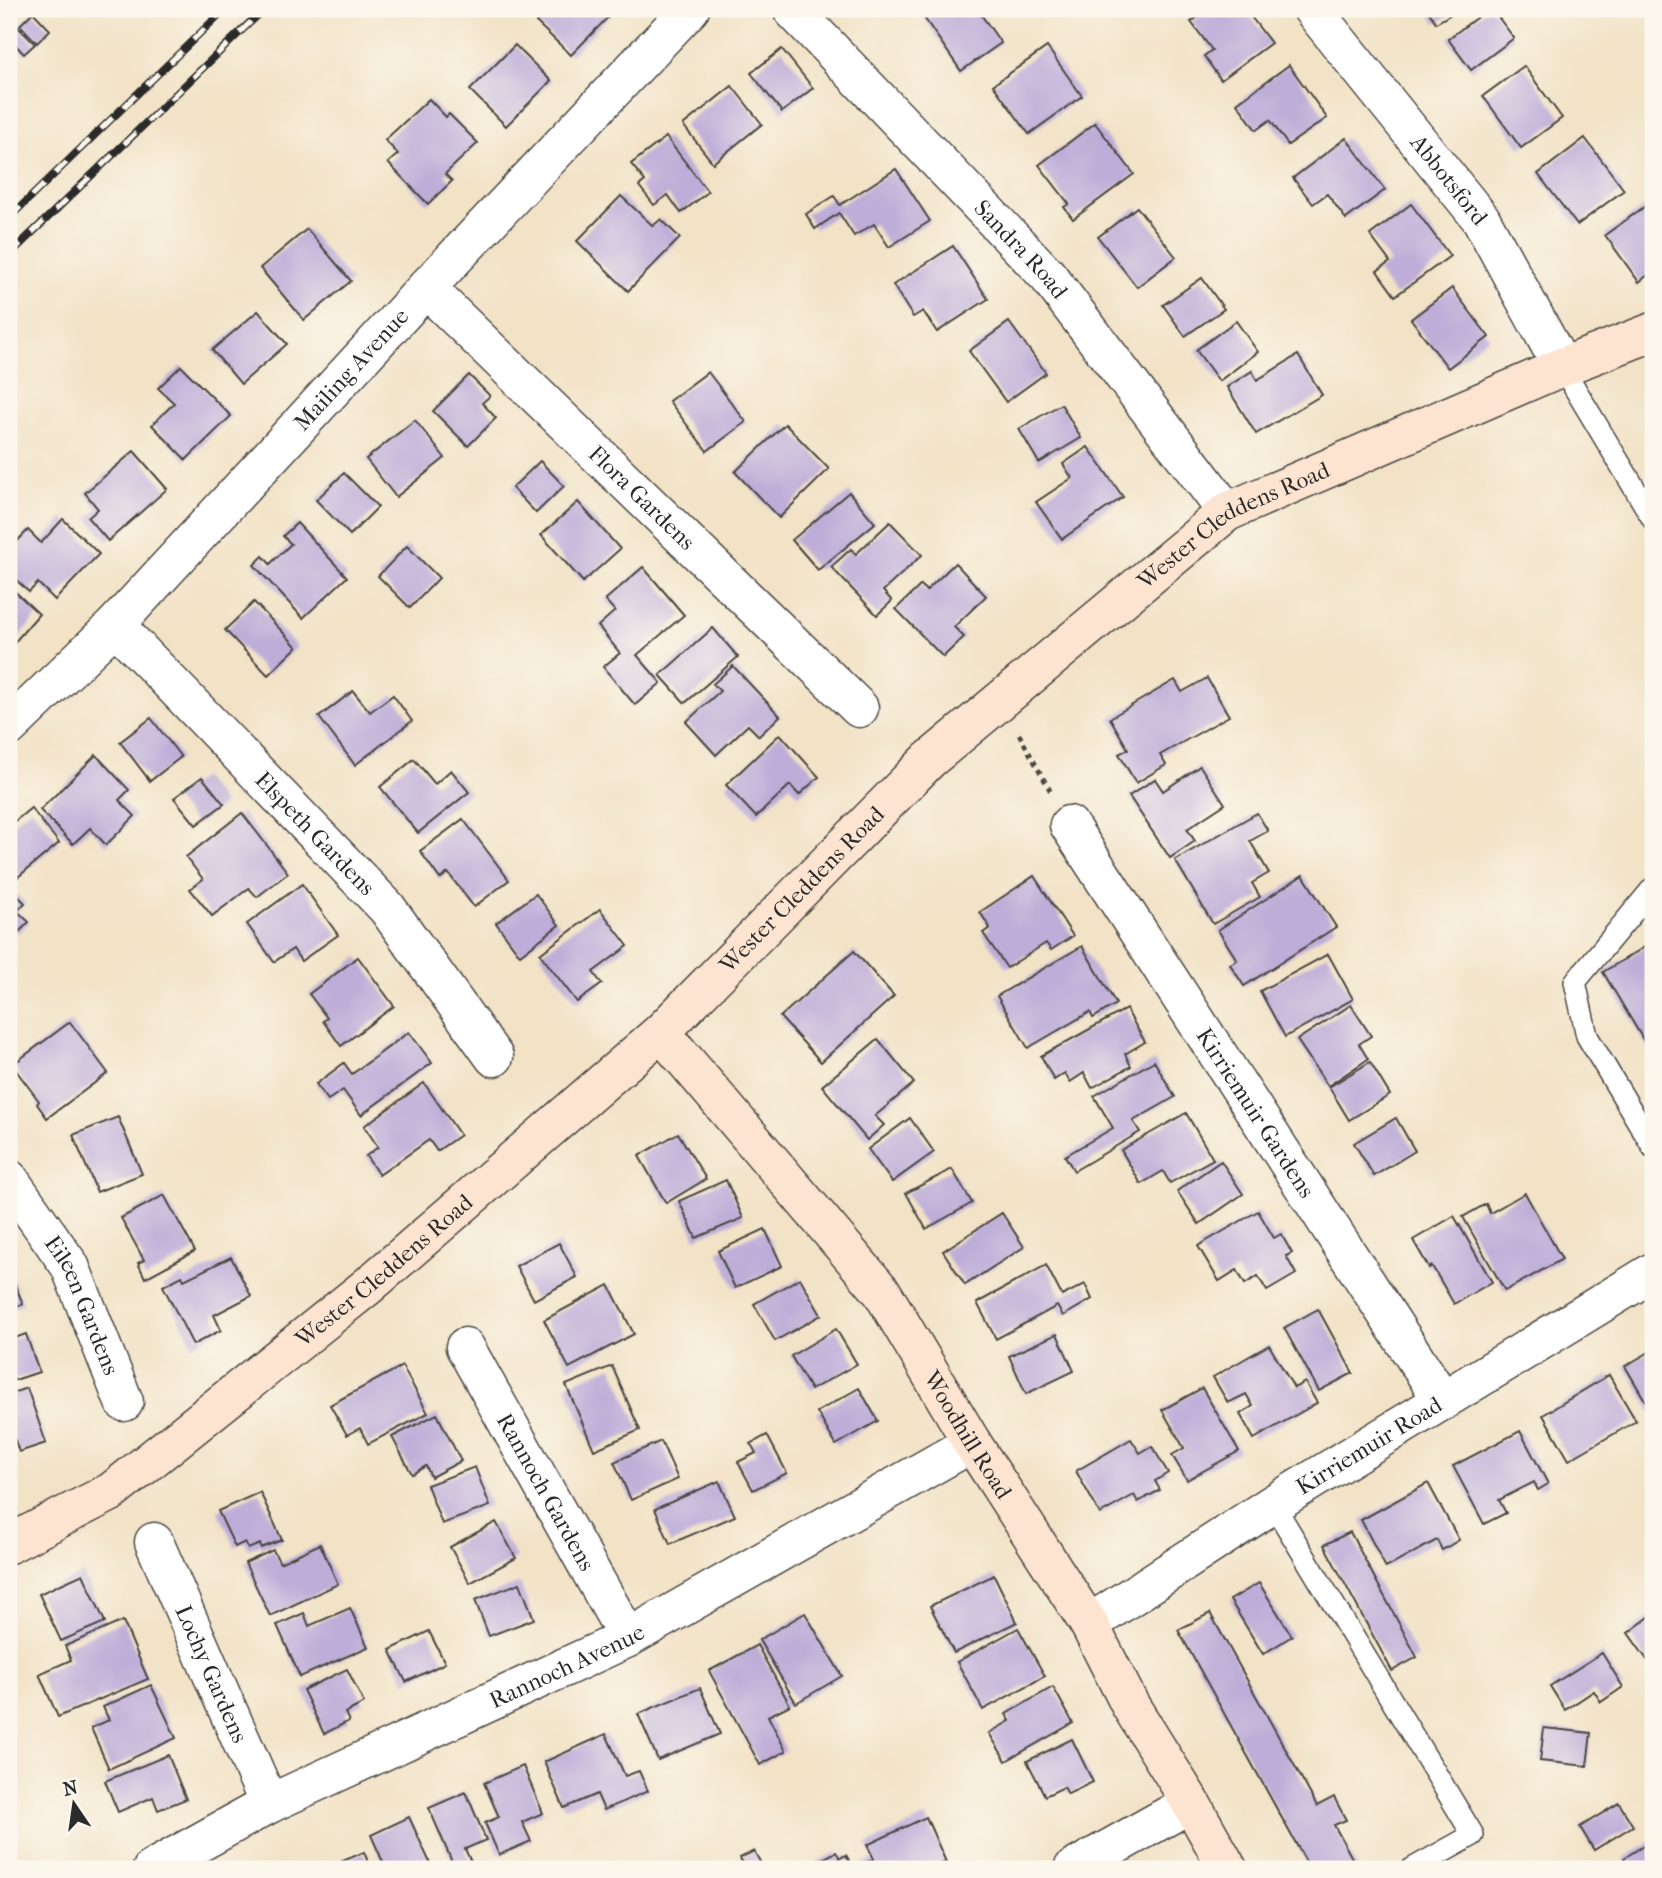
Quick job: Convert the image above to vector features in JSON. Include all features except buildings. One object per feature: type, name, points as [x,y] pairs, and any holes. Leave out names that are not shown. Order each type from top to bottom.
[{"type":"street","name":"Mailing Avenue","points":[[9,727],[115,625],[426,288],[690,9]]},
{"type":"street","name":"Sandra Road","points":[[792,9],[1048,276],[1227,512]]},
{"type":"street","name":"Abbotsford","points":[[1312,9],[1481,219],[1562,367]]},
{"type":"street","name":"Flora Gardens","points":[[426,288],[859,708]]},
{"type":"street","name":"Wester Cleddens Road","points":[[9,1544],[111,1492],[368,1286],[662,1032],[929,760],[1227,512],[1562,367],[1653,332]]},
{"type":"street","name":"Elspeth Gardens","points":[[115,625],[387,908],[495,1058]]},
{"type":"street","name":"Kirriemuir Gardens","points":[[1069,825],[1443,1401]]},
{"type":"street","name":"Woodhill Road","points":[[662,1032],[882,1292],[972,1443],[1089,1624],[1130,1705],[1228,1869]]},
{"type":"street","name":"Eileen Gardens","points":[[9,1179],[70,1266],[124,1402]]},
{"type":"street","name":"Kirriemuir Road","points":[[1089,1624],[1273,1504],[1653,1272]]},
{"type":"street","name":"Rannoch Gardens","points":[[465,1347],[628,1638]]},
{"type":"street","name":"Rannoch Avenue","points":[[152,1869],[269,1804],[628,1638],[972,1443]]},
{"type":"street","name":"Lochy Gardens","points":[[154,1542],[269,1804]]},
{"type":"street","points":[[1073,1869],[1191,1803]]},
{"type":"lane","points":[[1562,367],[1653,519]]},
{"type":"lane","points":[[1653,888],[1575,982],[1587,1036],[1653,1147]]},
{"type":"lane","points":[[1273,1504],[1473,1835],[1412,1869]]},
{"type":"path","points":[[1001,701],[1069,825]]},
{"type":"railway","points":[[9,218],[225,9]]},
{"type":"railway","points":[[9,255],[264,9]]}]
